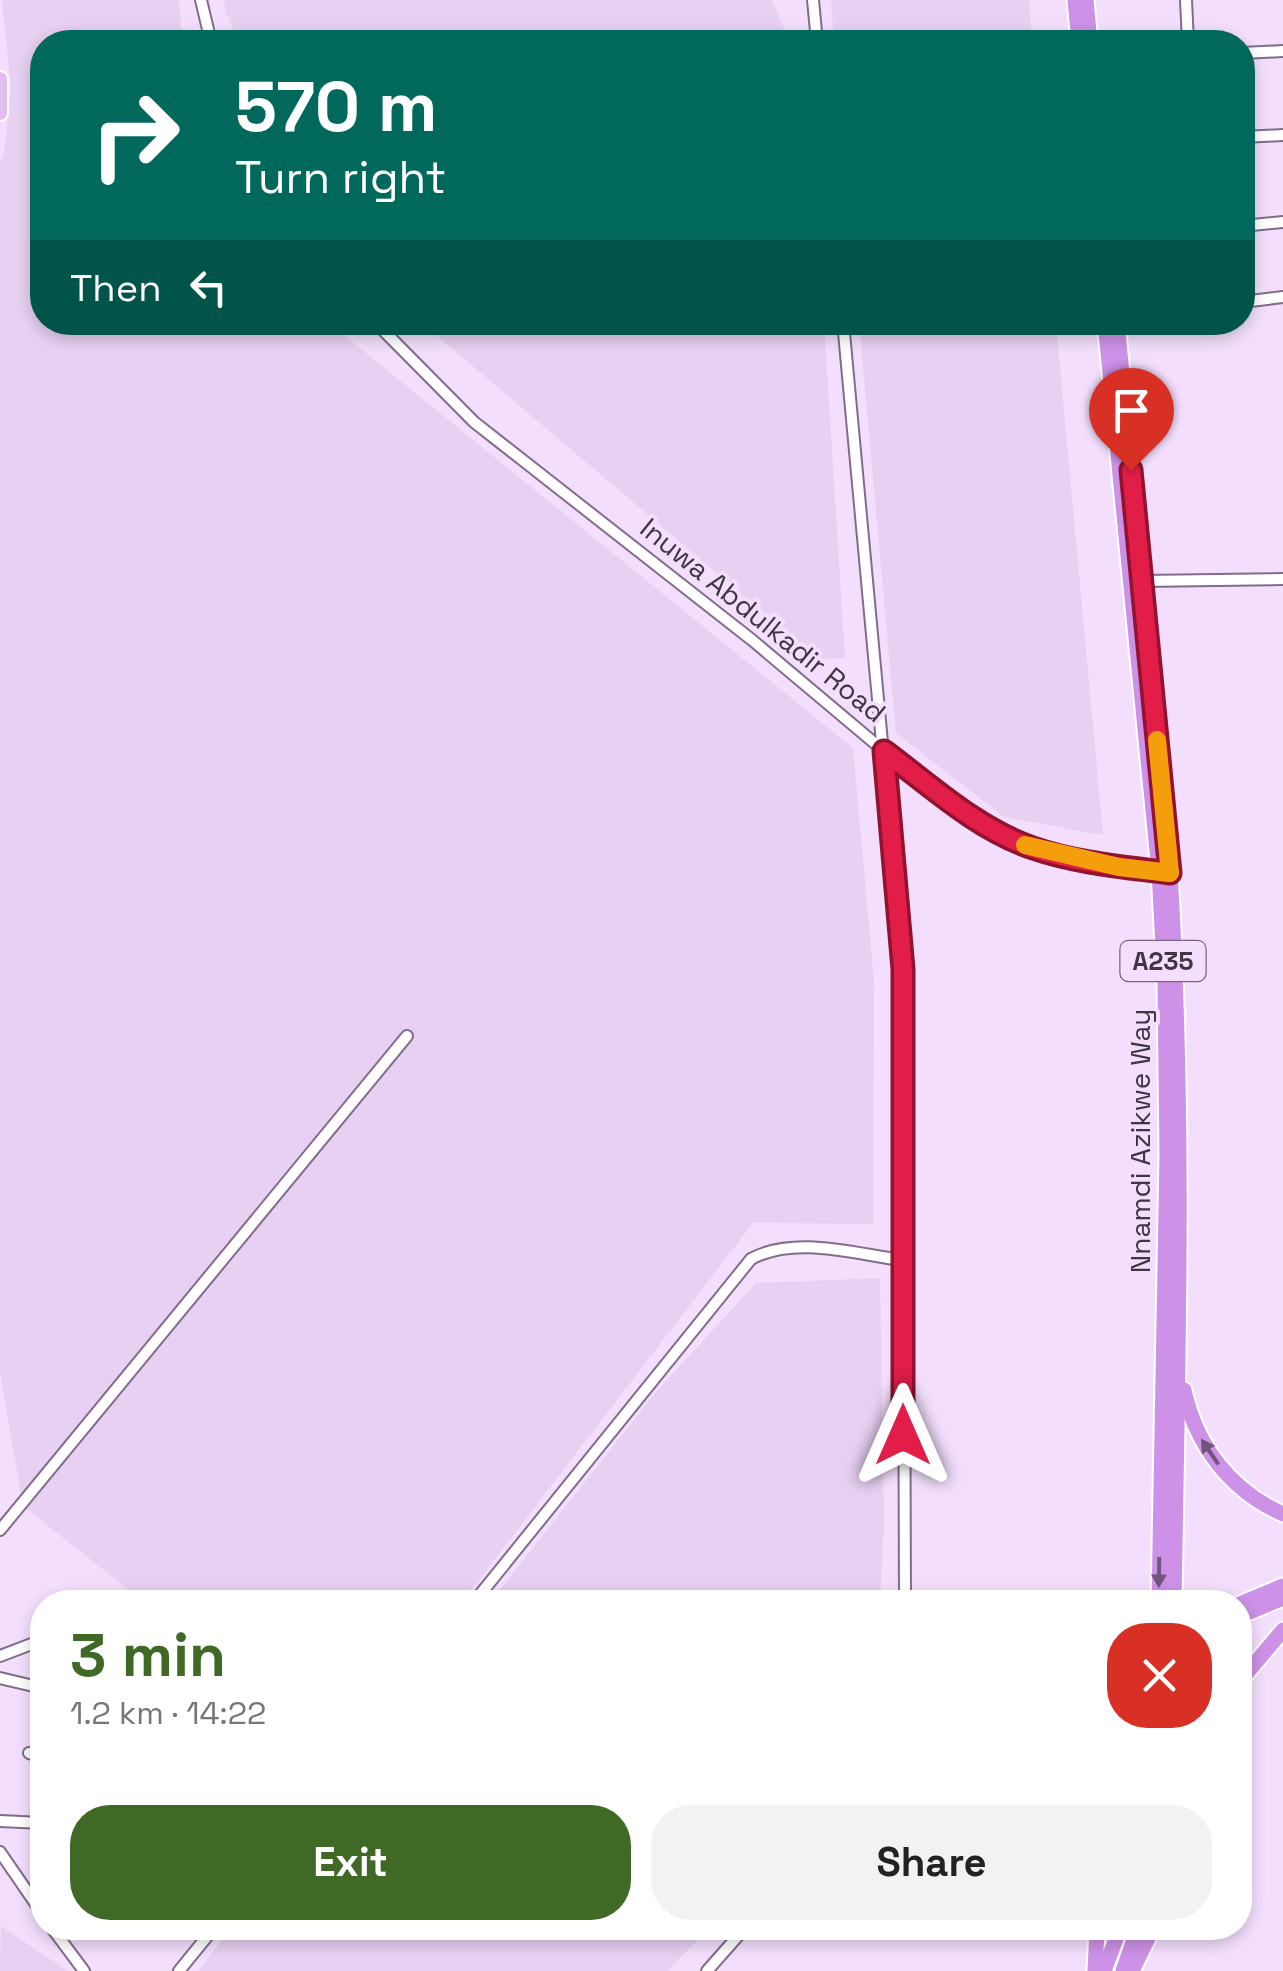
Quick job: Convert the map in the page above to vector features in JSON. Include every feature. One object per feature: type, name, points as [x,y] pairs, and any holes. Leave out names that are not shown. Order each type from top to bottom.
[{"type":"highway","points":[[1075,0],[1078,30]]},
{"type":"highway","points":[[1086,0],[1089,30]]},
{"type":"highway","name":"Nnamdi Azikwe Way","points":[[1106,335],[1165,872],[1167,1155],[1159,1590]]},
{"type":"highway","name":"Nnamdi Azikwe Way","points":[[1118,335],[1178,1022],[1174,1590]]},
{"type":"highway","points":[[1178,1360],[1194,1424],[1211,1456],[1253,1498],[1283,1514]]},
{"type":"highway","points":[[1252,1599],[1283,1586]]},
{"type":"highway","points":[[1252,1611],[1283,1598]]},
{"type":"highway","points":[[1252,1667],[1283,1630]]},
{"type":"highway","points":[[1094,1971],[1095,1940]]},
{"type":"highway","points":[[1104,1971],[1116,1940]]},
{"type":"highway","points":[[1123,1971],[1134,1940]]},
{"type":"highway","points":[[1132,1971],[1147,1940]]},
{"type":"main road","points":[[0,79],[0,112]]},
{"type":"street","points":[[201,0],[209,30]]},
{"type":"street","points":[[814,0],[816,30]]},
{"type":"street","points":[[1186,0],[1187,30]]},
{"type":"street","points":[[1255,52],[1283,51]]},
{"type":"street","points":[[1255,136],[1283,135]]},
{"type":"street","points":[[1255,225],[1283,222]]},
{"type":"street","points":[[1255,300],[1283,296]]},
{"type":"street","name":"Inuwa Abdulkadir Road","points":[[388,335],[474,422],[752,640],[884,751],[903,969],[904,1590]]},
{"type":"street","points":[[844,335],[884,751],[988,828],[1034,849],[1119,867],[1165,872]]},
{"type":"street","points":[[1142,581],[1283,579]]},
{"type":"street","points":[[0,1530],[407,1036]]},
{"type":"street","points":[[484,1590],[751,1258],[769,1249],[793,1246],[902,1260]]},
{"type":"street","points":[[0,1656],[30,1645]]},
{"type":"street","points":[[0,1678],[30,1685]]},
{"type":"street","points":[[0,1835],[2,1821],[30,1822]]},
{"type":"street","points":[[0,1852],[30,1895]]},
{"type":"street","points":[[61,1940],[84,1971]]},
{"type":"street","points":[[179,1971],[204,1940]]},
{"type":"street","points":[[707,1971],[734,1940]]},
{"type":"shaded area","points":[[2,0],[179,0],[182,30],[30,30],[30,335],[344,335],[853,748],[874,982],[873,1224],[753,1223],[471,1590],[129,1590],[23,1506],[0,1373],[0,164],[11,90]]},
{"type":"shaded area","points":[[224,0],[772,0],[785,30],[234,30]]},
{"type":"shaded area","points":[[831,0],[1029,0],[1031,30],[833,30]]},
{"type":"shaded area","points":[[436,335],[825,335],[845,658],[819,660]]},
{"type":"shaded area","points":[[860,335],[1057,335],[1103,835],[1004,817],[896,733]]},
{"type":"shaded area","points":[[880,1278],[884,1525],[881,1590],[499,1590],[656,1392],[756,1283]]},
{"type":"shaded area","points":[[1,1926],[68,1971],[0,1971]]},
{"type":"shaded area","points":[[223,1940],[698,1940],[668,1971],[198,1971]]},
{"type":"slow traffic","points":[[1025,845],[1119,867],[1170,873],[1157,740]]},
{"type":"route","points":[[903,1435],[903,969],[884,751],[988,828],[1034,849],[1170,873],[1131,470]]}]
